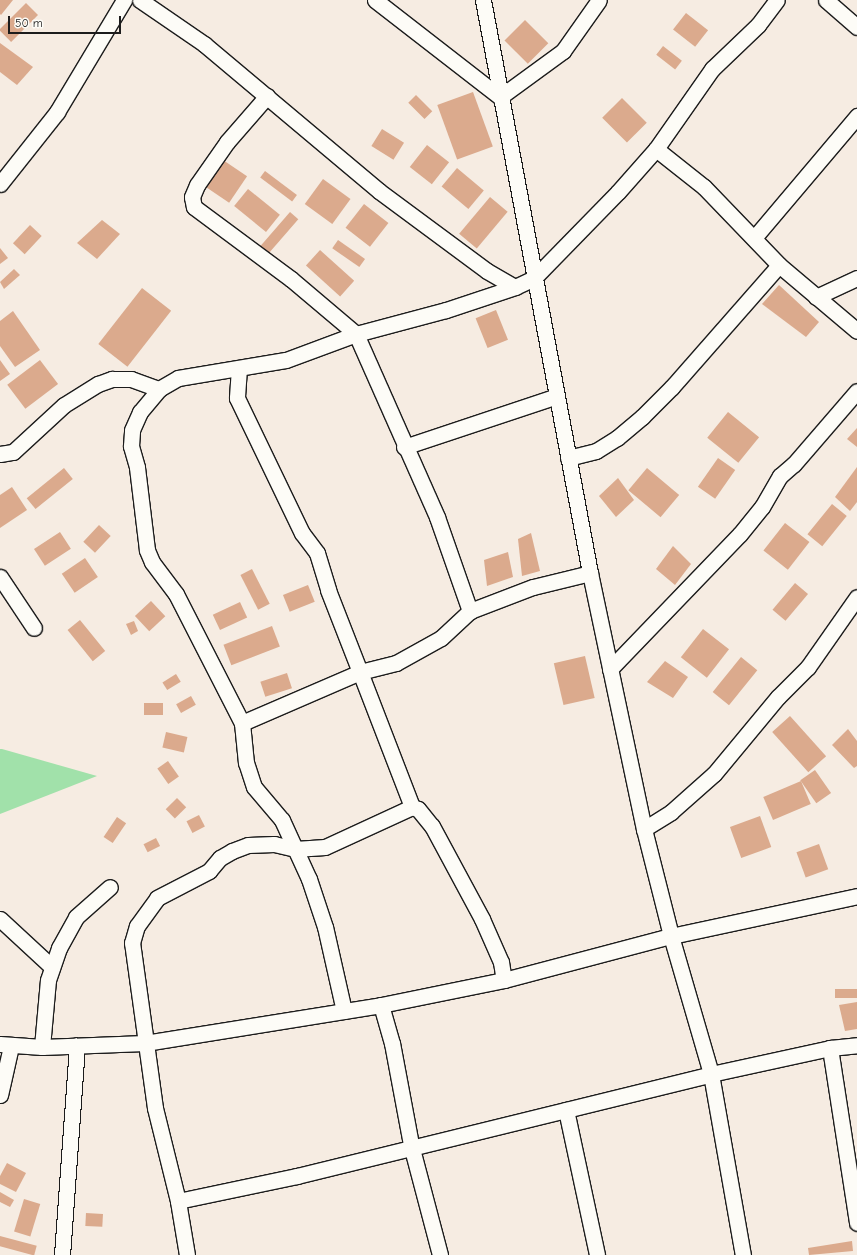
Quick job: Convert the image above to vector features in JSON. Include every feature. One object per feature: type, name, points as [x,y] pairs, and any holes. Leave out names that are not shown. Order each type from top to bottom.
[{"type":"street","points":[[2,177],[58,112],[124,0]]},
{"type":"street","points":[[140,0],[204,44],[379,191],[487,271],[515,287]]},
{"type":"street","points":[[375,0],[500,97]]},
{"type":"street","points":[[483,0],[590,573],[644,830],[671,936],[711,1074],[743,1255]]},
{"type":"street","points":[[500,97],[563,51],[599,0]]},
{"type":"street","points":[[344,1011],[325,926],[309,879],[282,820],[254,787],[249,775],[244,752],[242,723],[176,594],[152,562],[147,550],[138,474],[131,446],[132,430],[140,412],[159,389],[178,378],[286,360],[356,334],[446,310],[515,287],[534,278],[656,149],[712,69],[758,25],[777,0]]},
{"type":"street","points":[[826,0],[857,27]]},
{"type":"street","points":[[267,96],[227,142],[197,185],[192,197],[194,207],[292,279],[356,334],[404,448],[437,517],[470,611]]},
{"type":"street","points":[[754,238],[857,116]]},
{"type":"street","points":[[656,149],[704,187],[779,265],[857,331]]},
{"type":"street","points":[[568,458],[596,451],[617,438],[642,417],[672,387],[779,265]]},
{"type":"street","points":[[816,297],[857,278]]},
{"type":"street","points":[[239,368],[237,398],[302,533],[317,554],[328,590],[412,807]]},
{"type":"street","points":[[0,454],[13,452],[64,405],[98,384],[112,379],[131,379],[159,389]]},
{"type":"street","points":[[610,669],[740,534],[762,507],[780,476],[794,464],[857,391]]},
{"type":"street","points":[[404,448],[557,396]]},
{"type":"street","points":[[242,723],[360,672],[396,663],[441,638],[470,611],[533,587],[590,573]]},
{"type":"street","points":[[0,578],[34,628]]},
{"type":"street","points":[[644,830],[671,812],[714,774],[778,697],[808,667],[857,597]]},
{"type":"street","points":[[187,1255],[178,1201],[155,1108],[132,943],[147,910],[157,898],[209,871],[220,858],[232,851],[248,845],[274,844],[295,849],[325,847],[412,807],[418,809],[432,826],[482,918],[501,962],[504,980]]},
{"type":"street","points":[[42,1047],[48,980],[59,948],[76,917],[110,887]]},
{"type":"street","points":[[0,1095],[6,1045],[42,1047],[145,1043],[381,1005],[504,980],[671,936],[857,896]]},
{"type":"street","points":[[0,919],[52,967]]},
{"type":"street","points":[[381,1005],[392,1043],[411,1145],[440,1255]]},
{"type":"street","points":[[178,1201],[297,1176],[411,1145],[566,1110],[711,1074],[830,1048],[857,1045]]},
{"type":"street","points":[[62,1255],[77,1046]]},
{"type":"street","points":[[830,1048],[857,1223]]},
{"type":"street","points":[[566,1110],[597,1255]]},
{"type":"green space","points":[[0,749],[2,749],[97,776],[0,814]]},
{"type":"building","points":[[0,0],[13,0],[1,15],[0,14]]},
{"type":"building","points":[[26,3],[38,15],[11,42],[0,29]]},
{"type":"building","points":[[686,13],[708,30],[695,47],[673,30]]},
{"type":"building","points":[[525,20],[548,43],[528,64],[504,41]]},
{"type":"building","points":[[0,43],[33,67],[17,85],[0,72]]},
{"type":"building","points":[[663,46],[682,61],[675,69],[656,55]]},
{"type":"building","points":[[473,92],[493,147],[457,159],[437,105]]},
{"type":"building","points":[[416,95],[432,111],[424,119],[408,103]]},
{"type":"building","points":[[622,98],[647,123],[627,143],[602,118]]},
{"type":"building","points":[[382,129],[404,143],[393,160],[371,146]]},
{"type":"building","points":[[427,145],[449,162],[432,184],[410,167]]},
{"type":"building","points":[[223,160],[247,176],[229,203],[205,187]]},
{"type":"building","points":[[457,168],[484,190],[468,209],[442,186]]},
{"type":"building","points":[[265,171],[297,195],[292,201],[260,177]]},
{"type":"building","points":[[323,179],[351,199],[332,224],[305,204]]},
{"type":"building","points":[[248,189],[280,215],[266,232],[234,206]]},
{"type":"building","points":[[490,197],[508,212],[477,249],[459,234]]},
{"type":"building","points":[[364,204],[388,223],[370,247],[346,228]]},
{"type":"building","points":[[290,212],[298,219],[269,253],[260,246]]},
{"type":"building","points":[[102,220],[120,234],[97,259],[77,243]]},
{"type":"building","points":[[30,225],[42,236],[25,254],[13,243]]},
{"type":"building","points":[[338,240],[365,259],[359,267],[332,248]]},
{"type":"building","points":[[0,248],[8,258],[0,264]]},
{"type":"building","points":[[320,250],[354,281],[340,296],[306,266]]},
{"type":"building","points":[[14,269],[20,275],[4,289],[0,282]]},
{"type":"building","points":[[779,285],[819,322],[806,337],[762,304]]},
{"type":"building","points":[[142,288],[171,311],[127,367],[98,344]]},
{"type":"building","points":[[496,310],[508,340],[488,348],[476,318]]},
{"type":"building","points":[[13,311],[40,350],[15,367],[0,346],[0,321]]},
{"type":"building","points":[[0,360],[10,374],[0,381]]},
{"type":"building","points":[[40,360],[58,384],[25,409],[7,385]]},
{"type":"building","points":[[728,412],[759,437],[738,463],[707,438]]},
{"type":"building","points":[[857,428],[857,447],[847,439]]},
{"type":"building","points":[[718,458],[735,470],[715,499],[698,487]]},
{"type":"building","points":[[857,467],[857,502],[850,511],[835,497]]},
{"type":"building","points":[[64,468],[73,479],[36,509],[27,498]]},
{"type":"building","points":[[647,468],[679,495],[661,517],[628,490]]},
{"type":"building","points":[[618,478],[634,500],[616,517],[599,496]]},
{"type":"building","points":[[12,487],[27,510],[0,528],[0,495]]},
{"type":"building","points":[[832,504],[847,516],[822,546],[807,534]]},
{"type":"building","points":[[785,523],[809,542],[788,570],[763,551]]},
{"type":"building","points":[[99,525],[111,536],[95,553],[83,542]]},
{"type":"building","points":[[60,532],[71,549],[45,566],[34,549]]},
{"type":"building","points":[[531,533],[540,571],[522,576],[518,539]]},
{"type":"building","points":[[673,546],[691,564],[675,585],[656,569]]},
{"type":"building","points":[[508,552],[513,577],[487,586],[484,560]]},
{"type":"building","points":[[85,558],[98,577],[75,593],[62,574]]},
{"type":"building","points":[[252,569],[270,604],[258,610],[240,575]]},
{"type":"building","points":[[795,583],[808,594],[786,621],[773,610]]},
{"type":"building","points":[[308,585],[315,602],[290,612],[283,595]]},
{"type":"building","points":[[151,601],[165,616],[149,631],[135,616]]},
{"type":"building","points":[[240,602],[247,617],[220,630],[213,615]]},
{"type":"building","points":[[80,620],[105,651],[93,661],[68,630]]},
{"type":"building","points":[[134,621],[138,631],[131,635],[126,624]]},
{"type":"building","points":[[272,626],[280,647],[231,665],[223,645]]},
{"type":"building","points":[[703,629],[729,649],[707,678],[681,657]]},
{"type":"building","points":[[585,656],[595,698],[563,705],[554,663]]},
{"type":"building","points":[[741,657],[757,670],[729,705],[713,692]]},
{"type":"building","points":[[665,661],[688,677],[673,698],[647,682]]},
{"type":"building","points":[[287,673],[292,688],[265,697],[260,682]]},
{"type":"building","points":[[176,674],[181,682],[167,690],[162,682]]},
{"type":"building","points":[[191,696],[196,705],[181,713],[176,704]]},
{"type":"building","points":[[144,703],[163,703],[163,715],[144,715]]},
{"type":"building","points":[[790,716],[826,756],[808,772],[772,732]]},
{"type":"building","points":[[848,729],[857,741],[857,766],[854,768],[832,745]]},
{"type":"building","points":[[166,732],[187,737],[184,753],[162,748]]},
{"type":"building","points":[[168,761],[179,777],[168,784],[157,768]]},
{"type":"building","points":[[815,770],[831,793],[816,803],[800,780]]},
{"type":"building","points":[[801,781],[811,804],[773,820],[763,797]]},
{"type":"building","points":[[177,798],[186,807],[175,819],[166,809]]},
{"type":"building","points":[[199,815],[205,827],[192,833],[187,821]]},
{"type":"building","points":[[760,816],[771,847],[741,858],[730,827]]},
{"type":"building","points":[[117,817],[126,823],[113,843],[104,837]]},
{"type":"building","points":[[156,838],[160,846],[148,852],[144,844]]},
{"type":"building","points":[[819,844],[828,869],[806,878],[796,852]]},
{"type":"building","points":[[835,989],[857,989],[857,998],[835,998]]},
{"type":"building","points":[[857,1002],[857,1029],[845,1031],[839,1005]]},
{"type":"building","points":[[7,1163],[26,1173],[16,1192],[0,1184],[0,1176]]},
{"type":"building","points":[[0,1192],[14,1200],[10,1207],[0,1202]]},
{"type":"building","points":[[24,1199],[40,1204],[30,1236],[14,1232]]},
{"type":"building","points":[[86,1213],[103,1214],[102,1227],[85,1226]]},
{"type":"building","points":[[0,1236],[37,1246],[34,1255],[0,1246]]},
{"type":"building","points":[[852,1241],[853,1251],[809,1255],[808,1248]]}]
